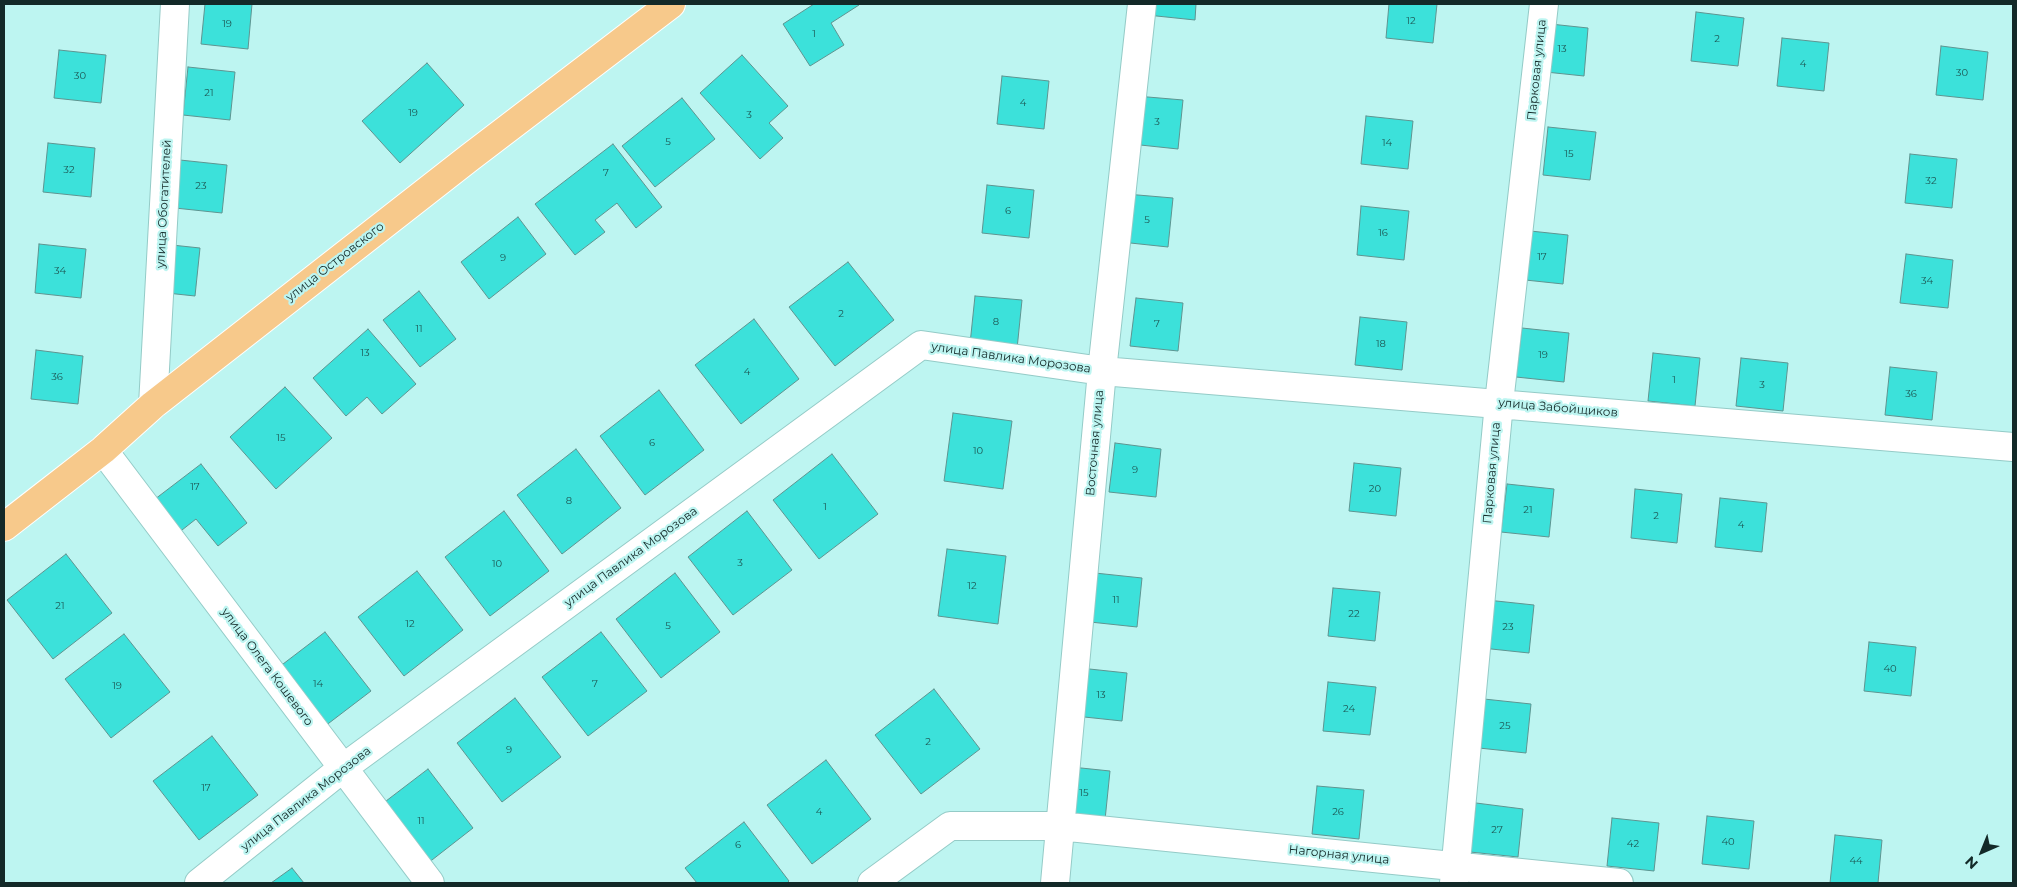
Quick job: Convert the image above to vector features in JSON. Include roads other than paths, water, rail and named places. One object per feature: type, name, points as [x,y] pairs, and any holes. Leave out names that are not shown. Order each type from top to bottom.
[{"type":"main road","name":"улица Островского","points":[[4,527],[104,450],[153,405],[469,158],[671,4]]},
{"type":"street","name":"улица Обогатителей","points":[[153,405],[175,4]]},
{"type":"street","name":"Восточная улица","points":[[1055,883],[1102,371],[1142,4]]},
{"type":"street","name":"Парковая улица","points":[[1455,875],[1499,403],[1544,4]]},
{"type":"street","name":"улица Павлика Морозова","points":[[198,883],[343,768],[921,345],[1102,371]]},
{"type":"street","name":"улица Забойщиков","points":[[1102,371],[2013,447]]},
{"type":"street","name":"улица Олега Кошевого","points":[[104,450],[430,883]]},
{"type":"street","name":"Нагорная улица","points":[[872,883],[950,826],[1059,826],[1455,875],[1619,883]]}]
